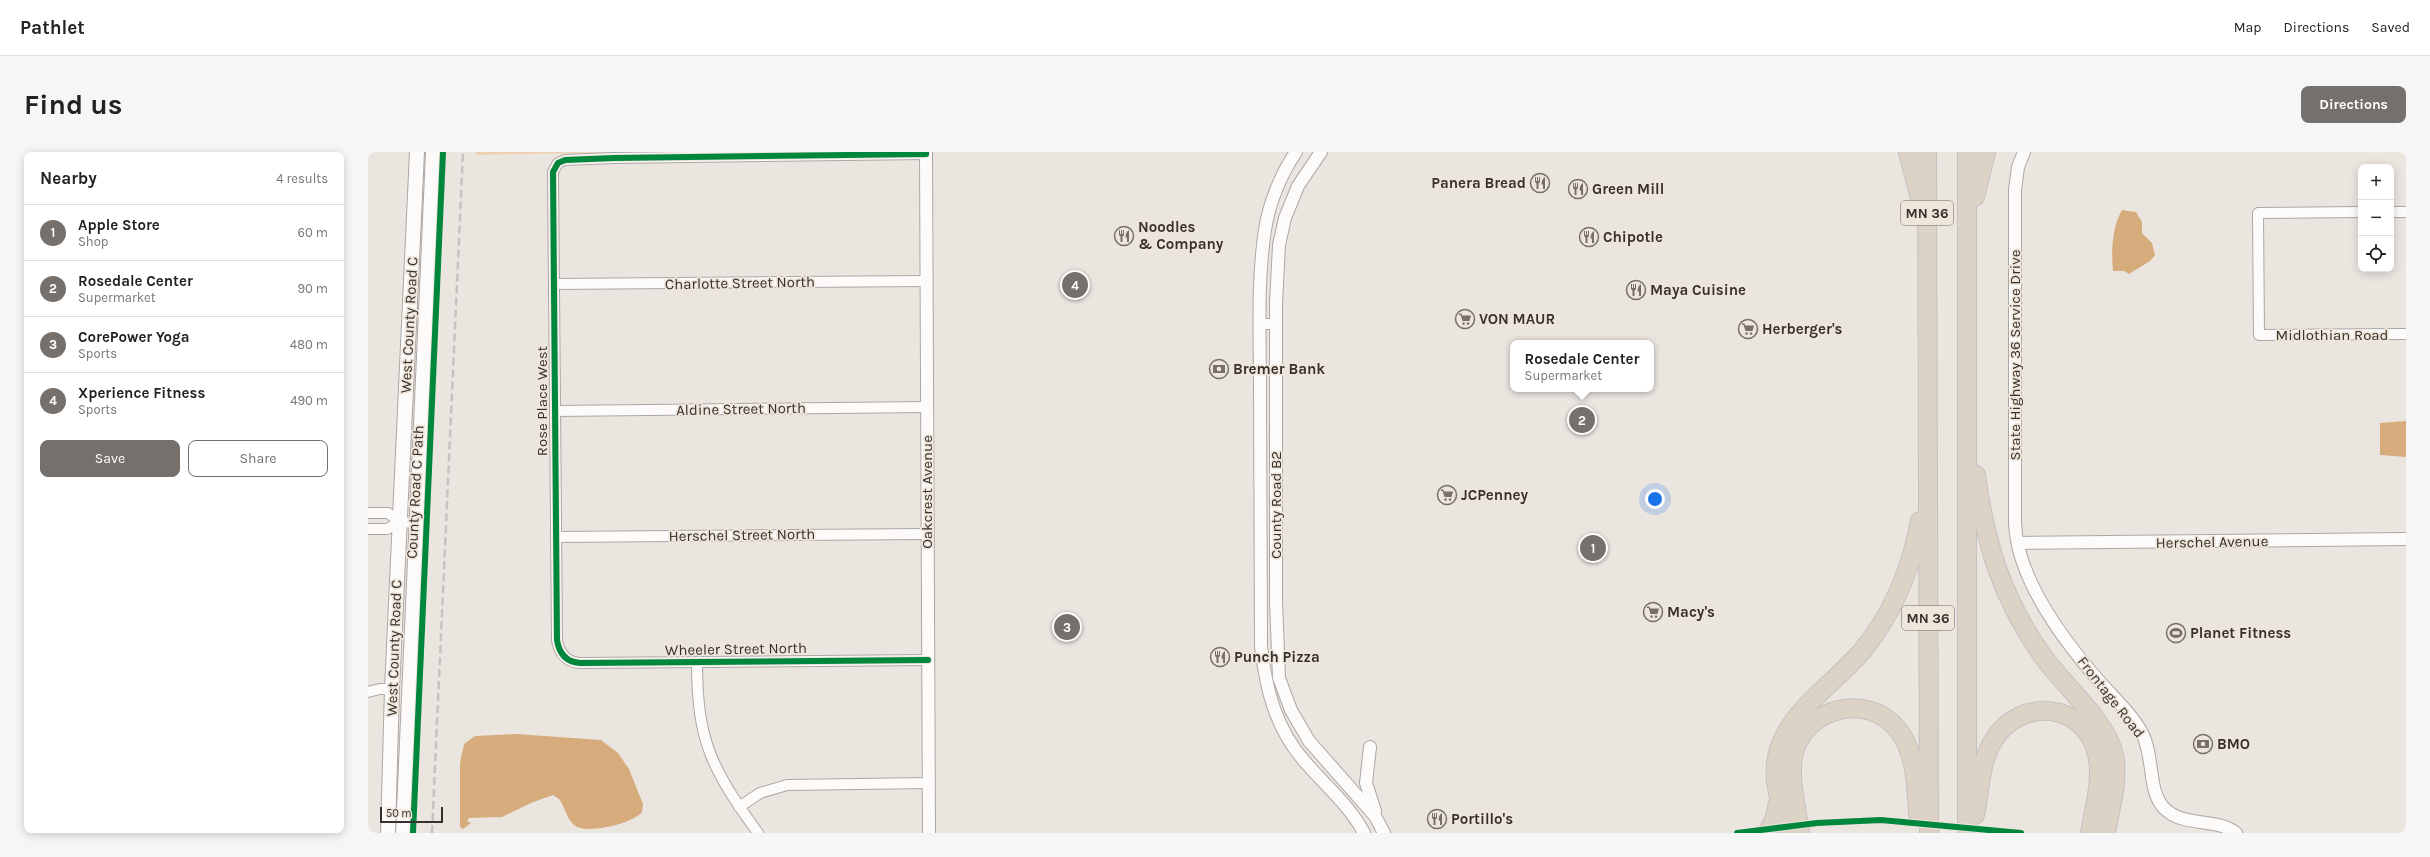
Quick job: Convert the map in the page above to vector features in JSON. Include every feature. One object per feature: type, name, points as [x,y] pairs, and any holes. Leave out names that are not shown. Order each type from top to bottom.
[{"type":"highway","name":"MN 36","points":[[1926,152],[1928,274],[1927,430],[1929,833]]},
{"type":"highway","name":"MN 36","points":[[1967,152],[1966,386],[1972,801]]},
{"type":"highway","points":[[1967,245],[1977,181],[1986,152]]},
{"type":"highway","points":[[1908,155],[1922,211],[1928,274]]},
{"type":"highway","points":[[1966,386],[1979,499],[1992,560],[2001,584],[2025,629],[2042,656],[2100,725],[2111,744],[2116,766],[2106,833]]},
{"type":"highway","points":[[1788,833],[1779,798],[1776,765],[1782,740],[1796,718],[1862,651],[1888,614],[1900,591],[1916,543],[1920,517],[1927,430]]},
{"type":"highway","points":[[1800,833],[1792,770],[1796,747],[1807,728],[1816,720],[1837,710],[1851,707],[1862,709],[1890,722],[1898,730],[1911,754],[1920,833]]},
{"type":"highway","points":[[1968,833],[1972,801],[1988,752],[1999,732],[2014,718],[2025,712],[2049,710],[2061,713],[2085,729],[2097,753],[2100,771],[2090,833]]},
{"type":"highway","points":[[1766,833],[1770,829],[1776,815],[1779,798]]},
{"type":"main road","name":"West County Road C","points":[[388,833],[392,689],[417,152]]},
{"type":"main road","name":"West County Road C","points":[[403,833],[433,152]]},
{"type":"street","name":"County Road B2","points":[[1296,152],[1279,184],[1265,228],[1260,324],[1261,646],[1267,690],[1274,710],[1290,743],[1347,808],[1364,833]]},
{"type":"street","name":"County Road B2","points":[[1321,152],[1298,186],[1285,218],[1279,245],[1276,324],[1276,601],[1279,678],[1291,710],[1309,741],[1376,818],[1384,833]]},
{"type":"street","name":"State Highway 36 Service Drive","points":[[2018,543],[2016,523],[2015,190],[2018,168],[2024,152]]},
{"type":"street","name":"Rose Place West","points":[[557,640],[553,172],[558,163],[565,160],[614,158],[926,153]]},
{"type":"street","name":"Oakcrest Avenue","points":[[926,153],[929,833]]},
{"type":"street","name":"Midlothian Road","points":[[2358,212],[2258,213],[2259,335],[2406,334]]},
{"type":"street","points":[[2394,212],[2406,212]]},
{"type":"street","name":"Charlotte Street North","points":[[554,284],[926,281]]},
{"type":"street","points":[[1260,324],[1276,324]]},
{"type":"street","name":"Aldine Street North","points":[[555,411],[927,407]]},
{"type":"street","points":[[368,513],[388,513],[400,522]]},
{"type":"street","points":[[368,529],[387,529],[400,522],[417,523]]},
{"type":"street","name":"Herschel Street North","points":[[556,537],[927,534]]},
{"type":"street","name":"Herschel Avenue","points":[[2018,543],[2406,539]]},
{"type":"street","name":"Frontage Road","points":[[2018,543],[2032,581],[2053,621],[2086,665],[2141,731],[2150,753],[2155,790],[2163,807],[2177,817],[2222,826],[2236,833]]},
{"type":"street","name":"Wheeler Street North","points":[[557,640],[558,647],[565,658],[577,663],[928,660]]},
{"type":"street","points":[[697,662],[698,708],[707,747],[722,781],[758,833]]},
{"type":"street","points":[[368,692],[380,689],[392,689]]},
{"type":"street","points":[[1370,747],[1367,786],[1376,818]]},
{"type":"street","points":[[739,807],[760,793],[787,785],[928,782]]},
{"type":"shaded area","points":[[476,152],[623,152],[476,155]]},
{"type":"shaded area","points":[[2122,210],[2136,212],[2142,222],[2142,233],[2152,243],[2155,255],[2150,261],[2129,274],[2124,271],[2113,271],[2112,256],[2114,232]]},
{"type":"shaded area","points":[[2406,421],[2406,457],[2380,455],[2380,423]]},
{"type":"shaded area","points":[[516,734],[601,740],[618,753],[629,769],[643,804],[642,812],[621,824],[601,828],[583,829],[573,824],[559,799],[553,795],[531,803],[502,817],[469,818],[467,821],[471,823],[463,829],[460,827],[460,763],[464,744],[475,736]]},
{"type":"railway","points":[[432,833],[463,152]]},
{"type":"cycle path","name":"County Road C Path","points":[[413,833],[443,152]]},
{"type":"cycle path","points":[[926,152],[926,154],[565,160],[558,163],[553,172],[557,640],[561,653],[567,659],[580,663],[928,660]]},
{"type":"cycle path","points":[[1737,833],[1817,823],[1881,820],[2021,833]]},
{"type":"place","name":"Panera Bread","points":[[1540,183]]},
{"type":"place","name":"Green Mill","points":[[1578,189]]},
{"type":"place","name":"Noodles & Company","points":[[1124,236]]},
{"type":"place","name":"Chipotle","points":[[1589,237]]},
{"type":"place","name":"Xperience Fitness","points":[[1075,285]]},
{"type":"place","name":"Maya Cuisine","points":[[1636,290]]},
{"type":"place","name":"VON MAUR","points":[[1465,319]]},
{"type":"place","name":"Herberger's","points":[[1748,329]]},
{"type":"place","name":"Bremer Bank","points":[[1219,369]]},
{"type":"place","name":"Rosedale Center","points":[[1582,420]]},
{"type":"place","name":"JCPenney","points":[[1447,495]]},
{"type":"place","name":"Apple Store","points":[[1593,548]]},
{"type":"place","name":"Macy's","points":[[1653,612]]},
{"type":"place","name":"CorePower Yoga","points":[[1067,627]]},
{"type":"place","name":"Planet Fitness","points":[[2176,633]]},
{"type":"place","name":"Punch Pizza","points":[[1220,657]]},
{"type":"place","name":"BMO","points":[[2203,744]]},
{"type":"place","name":"Portillo's","points":[[1437,819]]}]
